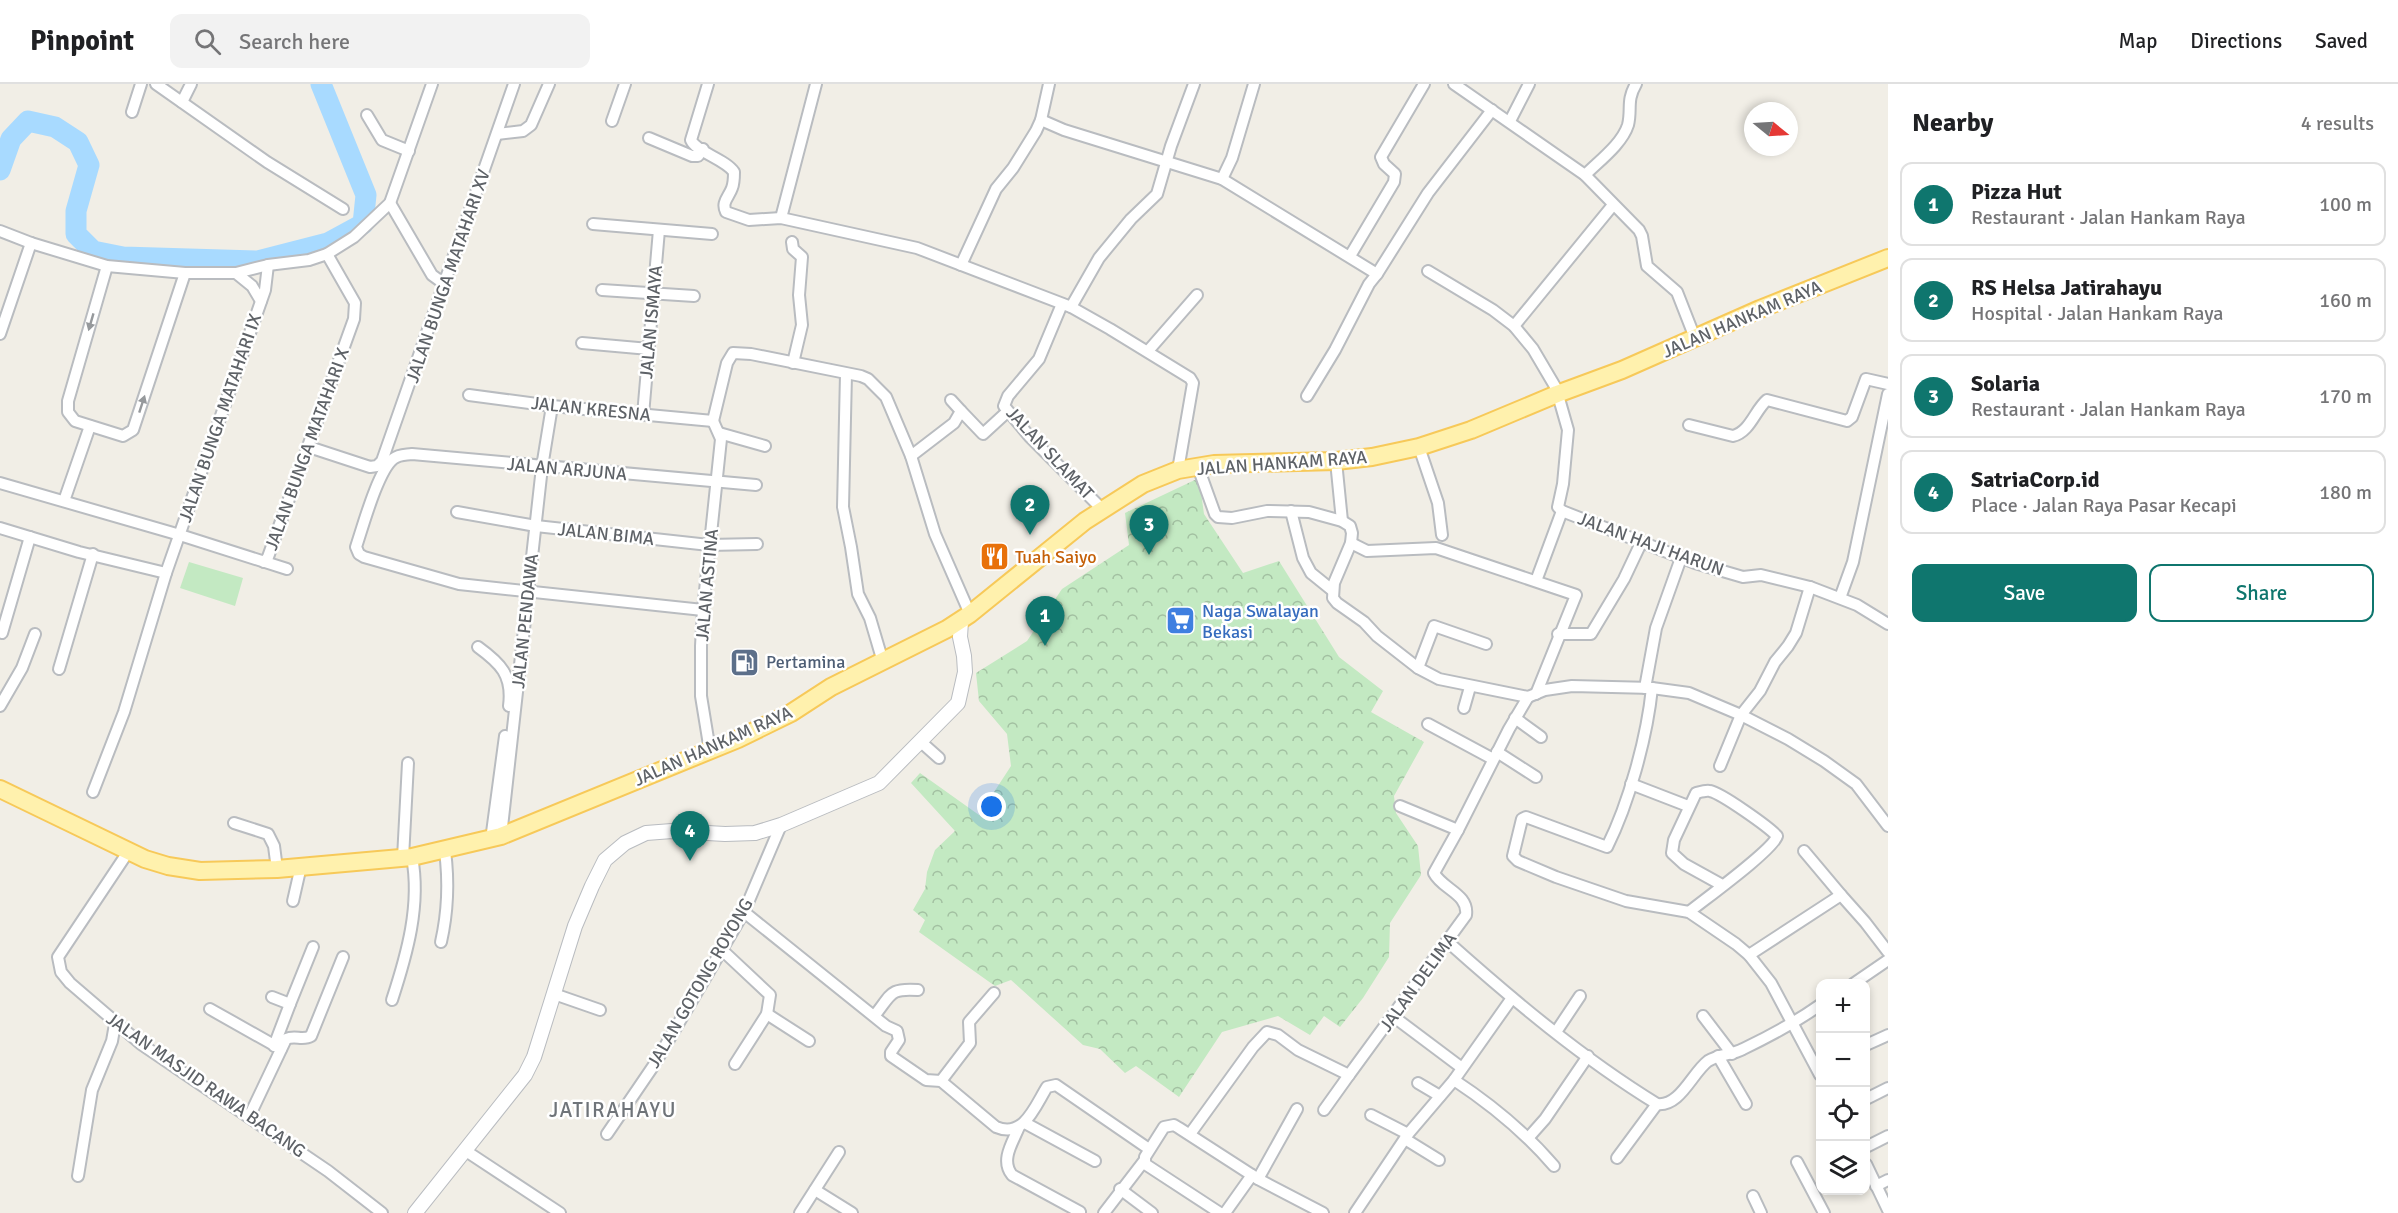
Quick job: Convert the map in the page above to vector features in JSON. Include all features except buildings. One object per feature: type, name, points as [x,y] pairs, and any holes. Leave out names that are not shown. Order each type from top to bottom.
[{"type":"main road","name":"JALAN HANKAM RAYA","points":[[0,789],[128,852],[168,866],[193,871],[277,869],[407,857],[445,851],[496,838],[710,751],[763,727],[831,687],[959,625],[1102,509],[1143,484],[1178,470],[1198,467],[1244,462],[1336,461],[1372,458],[1419,447],[1471,430],[1622,370],[1760,309],[1888,258]]},
{"type":"street","points":[[132,112],[141,84]]},
{"type":"street","points":[[182,102],[191,84]]},
{"type":"street","points":[[0,231],[107,266],[184,273],[236,273],[268,265],[309,260],[327,254],[354,237],[390,203],[432,84]]},
{"type":"street","name":"JALAN BUNGA MATAHARI XV","points":[[514,84],[443,283],[356,547],[364,557],[459,584],[529,591]]},
{"type":"street","points":[[497,134],[524,131],[531,125],[549,84]]},
{"type":"street","points":[[612,121],[625,84]]},
{"type":"street","points":[[708,84],[691,140],[693,145],[730,166],[734,172],[732,189],[724,203],[723,208],[726,212],[748,220],[781,218],[917,248],[1067,306],[1148,351],[1190,378],[1193,383],[1178,470]]},
{"type":"street","points":[[781,218],[816,84]]},
{"type":"street","points":[[961,266],[996,189],[1028,146],[1041,120],[1049,84]]},
{"type":"street","points":[[1067,306],[1099,258],[1131,219],[1157,194],[1194,84]]},
{"type":"street","points":[[1222,179],[1232,158],[1254,84]]},
{"type":"street","points":[[1350,256],[1394,182],[1395,174],[1384,164],[1382,157],[1424,84]]},
{"type":"street","points":[[1454,84],[1510,121],[1585,176],[1613,205],[1642,236],[1647,266],[1677,292],[1695,338]]},
{"type":"street","points":[[1510,121],[1529,84]]},
{"type":"street","points":[[1585,176],[1625,132],[1629,120],[1629,96],[1636,84]]},
{"type":"street","points":[[159,85],[267,162],[343,208]]},
{"type":"street","points":[[1307,396],[1335,350],[1369,284],[1428,193],[1492,110]]},
{"type":"street","points":[[367,115],[382,140],[409,151]]},
{"type":"street","points":[[1041,120],[1064,130],[1222,179],[1377,273]]},
{"type":"street","points":[[649,138],[692,156],[698,156],[703,149]]},
{"type":"street","points":[[390,203],[432,275],[443,283]]},
{"type":"street","points":[[1514,326],[1613,205]]},
{"type":"street","points":[[593,224],[712,234]]},
{"type":"street","name":"JALAN ISMAYA","points":[[643,415],[659,230]]},
{"type":"street","points":[[792,242],[793,249],[802,257],[799,295],[802,325],[793,363]]},
{"type":"street","points":[[0,334],[31,243]]},
{"type":"street","name":"JALAN BUNGA MATAHARI X","points":[[0,483],[180,534],[264,561],[268,557],[309,447],[355,311],[352,296],[327,254]]},
{"type":"street","name":"JALAN BUNGA MATAHARI IX","points":[[93,792],[129,698],[165,573],[265,290],[268,265]]},
{"type":"street","points":[[107,266],[67,408],[69,416],[75,421],[123,436],[133,430],[184,273]]},
{"type":"street","name":"JALAN HAJI HARUN","points":[[1428,271],[1514,326],[1533,349],[1557,394],[1568,430],[1563,484],[1558,507],[1562,511],[1681,558],[1743,577],[1761,575],[1810,587],[1869,611],[1888,624]]},
{"type":"street","name":"JALAN BUNGA MATAHARI IX","points":[[236,273],[252,286],[261,301]]},
{"type":"street","points":[[602,290],[694,296]]},
{"type":"street","points":[[1148,351],[1197,295]]},
{"type":"street","name":"JALAN SLAMAT","points":[[1067,306],[1039,359],[1004,402],[1007,412],[1102,509]]},
{"type":"street","points":[[582,343],[649,349]]},
{"type":"street","points":[[415,1213],[525,1075],[534,1057],[568,947],[605,860],[625,843],[646,833],[672,831],[755,833],[781,825],[879,783],[958,703],[965,672],[959,625],[911,456],[886,398],[868,379],[751,354],[733,353],[727,363],[713,421]]},
{"type":"street","points":[[846,374],[843,507],[858,594],[870,618],[884,662]]},
{"type":"street","points":[[1689,425],[1733,436],[1738,435],[1767,400],[1847,421],[1852,417],[1866,379],[1888,384]]},
{"type":"street","points":[[1840,598],[1853,562],[1888,394]]},
{"type":"street","name":"JALAN KRESNA","points":[[469,395],[552,406],[713,421]]},
{"type":"street","points":[[951,400],[983,434],[1007,412]]},
{"type":"street","name":"JALAN PENDAWA","points":[[496,838],[529,591],[542,467],[552,406]]},
{"type":"street","points":[[911,456],[954,423],[961,411]]},
{"type":"street","name":"JALAN ASTINA","points":[[710,751],[700,680],[703,610],[721,439],[713,421]]},
{"type":"street","points":[[64,501],[90,426]]},
{"type":"street","points":[[719,433],[765,446]]},
{"type":"street","points":[[309,447],[370,467],[381,468]]},
{"type":"street","points":[[1419,447],[1438,503],[1442,535]]},
{"type":"street","name":"JALAN ARJUNA","points":[[381,468],[400,455],[412,454],[756,484]]},
{"type":"street","points":[[1332,590],[1351,543],[1352,530],[1341,516],[1336,461]]},
{"type":"street","points":[[1198,467],[1218,517],[1232,518],[1267,511],[1309,512],[1341,516]]},
{"type":"street","points":[[1291,511],[1297,542],[1311,573],[1332,590],[1337,603],[1364,622],[1377,636],[1418,668],[1439,679],[1470,687],[1532,695],[1545,690],[1572,686],[1648,688],[1689,693],[1741,715],[1803,747],[1856,784],[1888,826]]},
{"type":"street","points":[[1351,543],[1368,551],[1436,548],[1536,581],[1562,511]]},
{"type":"street","name":"JALAN BIMA","points":[[457,512],[536,526],[710,545],[757,544]]},
{"type":"street","points":[[0,528],[165,573]]},
{"type":"street","points":[[2,633],[30,537]]},
{"type":"street","points":[[1558,634],[1591,634],[1624,579],[1641,543]]},
{"type":"street","points":[[59,669],[93,554]]},
{"type":"street","points":[[1681,558],[1656,628],[1648,688],[1648,722],[1631,784],[1607,848],[1526,817],[1522,819],[1513,856],[1518,861],[1556,877],[1626,901],[1689,912],[1749,955],[1771,983],[1816,1063]]},
{"type":"street","points":[[264,561],[287,569]]},
{"type":"street","name":"JALAN DELIMA","points":[[1324,1110],[1394,1017],[1466,915],[1466,904],[1434,873],[1515,718],[1532,695],[1576,594],[1536,581]]},
{"type":"street","points":[[1720,766],[1741,715],[1760,691],[1775,662],[1796,633],[1810,587]]},
{"type":"street","points":[[529,591],[703,610]]},
{"type":"street","points":[[1418,668],[1434,626],[1486,644]]},
{"type":"street","points":[[0,706],[22,668],[35,634]]},
{"type":"street","points":[[478,646],[499,662],[508,681],[510,698],[496,838]]},
{"type":"street","points":[[1464,708],[1470,687]]},
{"type":"street","points":[[1515,718],[1541,737]]},
{"type":"street","points":[[1428,724],[1536,777]]},
{"type":"street","points":[[921,742],[939,758]]},
{"type":"street","points":[[392,1000],[412,930],[415,875],[407,857],[408,763]]},
{"type":"street","points":[[1631,784],[1688,807]]},
{"type":"street","points":[[1689,912],[1762,855],[1778,836],[1722,797],[1708,791],[1696,793],[1674,840],[1672,853],[1684,864],[1722,885]]},
{"type":"street","points":[[1400,806],[1458,830]]},
{"type":"street","points":[[234,823],[268,834],[274,846],[277,869]]},
{"type":"street","name":"JALAN GOTONG ROYONG","points":[[607,1134],[654,1065],[744,912],[781,825]]},
{"type":"street","points":[[441,942],[446,918],[448,888],[445,851]]},
{"type":"street","points":[[1804,851],[1888,952]]},
{"type":"street","name":"JALAN MASJID RAWA BACANG","points":[[128,852],[58,957],[61,972],[70,984],[116,1024],[187,1076],[328,1171],[382,1213]]},
{"type":"street","points":[[293,901],[301,866]]},
{"type":"street","points":[[1749,955],[1841,895]]},
{"type":"street","points":[[744,912],[899,1034],[899,1040],[891,1052],[891,1056],[896,1061],[926,1080],[941,1081],[996,1127],[1005,1131],[1022,1125],[1095,1161]]},
{"type":"street","points":[[1448,942],[1512,998],[1588,1056],[1657,1104],[1669,1103],[1675,1099],[1698,1071],[1718,1056],[1732,1054],[1792,1024],[1816,1008]]},
{"type":"street","points":[[249,1117],[268,1081],[290,1005],[313,947]]},
{"type":"street","points":[[722,950],[770,995],[767,1014],[735,1064]]},
{"type":"street","points":[[277,1047],[291,1037],[306,1039],[311,1036],[343,957]]},
{"type":"street","points":[[1860,979],[1888,960]]},
{"type":"street","points":[[875,1015],[895,991],[918,990]]},
{"type":"street","points":[[941,1081],[970,1043],[969,1022],[994,993]]},
{"type":"street","points":[[554,994],[600,1010]]},
{"type":"street","points":[[1556,1032],[1580,996]]},
{"type":"street","points":[[272,997],[290,1005]]},
{"type":"street","points":[[1355,1213],[1407,1137],[1454,1080],[1512,998]]},
{"type":"street","points":[[210,1009],[277,1047]]},
{"type":"street","points":[[767,1014],[809,1041]]},
{"type":"street","points":[[1703,1016],[1732,1054]]},
{"type":"street","points":[[1394,1017],[1462,1068]]},
{"type":"street","points":[[78,1176],[92,1090],[112,1041],[116,1024]]},
{"type":"street","points":[[1190,1134],[1253,1047],[1267,1032],[1278,1035],[1298,1050],[1349,1076]]},
{"type":"street","points":[[1870,1043],[1888,1035]]},
{"type":"street","points":[[1529,1137],[1545,1119],[1588,1056]]},
{"type":"street","points":[[1718,1056],[1746,1104]]},
{"type":"street","points":[[1454,1080],[1492,1105],[1529,1137],[1554,1166]]},
{"type":"street","points":[[1418,1083],[1440,1096]]},
{"type":"street","points":[[1080,1212],[1012,1175],[1009,1171],[1007,1159],[1022,1125],[1047,1087],[1056,1085],[1149,1149]]},
{"type":"street","points":[[1870,1097],[1888,1088]]},
{"type":"street","points":[[1617,1158],[1657,1104]]},
{"type":"street","points":[[1225,1213],[1255,1177],[1297,1109]]},
{"type":"street","points":[[1371,1115],[1439,1160]]},
{"type":"street","points":[[1104,1213],[1144,1161],[1164,1127],[1174,1125],[1255,1177],[1323,1213]]},
{"type":"street","points":[[1870,1145],[1888,1137]]},
{"type":"street","points":[[466,1150],[552,1211]]},
{"type":"street","points":[[801,1213],[839,1152]]},
{"type":"street","points":[[1144,1161],[1148,1167],[1220,1213]]},
{"type":"street","points":[[1797,1162],[1824,1213]]},
{"type":"street","points":[[1870,1173],[1888,1210]]},
{"type":"street","points":[[1876,1186],[1888,1179]]},
{"type":"street","points":[[815,1190],[852,1213]]},
{"type":"street","points":[[1120,1190],[1152,1213]]},
{"type":"street","points":[[1752,1196],[1761,1213]]},
{"type":"green space","points":[[1199,478],[1204,514],[1243,573],[1279,561],[1339,657],[1383,691],[1371,712],[1424,742],[1394,796],[1396,813],[1418,846],[1421,875],[1390,923],[1389,957],[1363,998],[1340,1027],[1324,1016],[1310,1035],[1278,1016],[1222,1032],[1179,1097],[1136,1066],[1125,1073],[1100,1049],[1083,1045],[1011,980],[995,986],[919,932],[925,920],[913,910],[925,889],[927,872],[935,850],[955,831],[911,783],[920,773],[979,815],[1011,766],[1007,734],[979,701],[976,673],[1027,641],[1062,589],[1129,545],[1125,513]]},
{"type":"green space","points":[[189,562],[243,578],[235,606],[180,588]]},
{"type":"waterway","points":[[0,170],[11,139],[28,121],[55,127],[78,142],[89,165],[76,211],[76,234],[93,251],[123,257],[258,261],[328,243],[363,224],[366,195],[321,84]]},
{"type":"place","name":"RS Helsa Jatirahayu","points":[[1030,535]]},
{"type":"place","name":"Solaria","points":[[1149,555]]},
{"type":"place","name":"Tuah Saiyo","points":[[994,557]]},
{"type":"place","name":"Naga Swalayan Bekasi","points":[[1181,621]]},
{"type":"place","name":"Pizza Hut","points":[[1045,646]]},
{"type":"place","name":"Pertamina","points":[[745,662]]},
{"type":"place","name":"SatriaCorp.id","points":[[690,861]]},
{"type":"district","name":"JATIRAHAYU","points":[[613,1110]]}]
